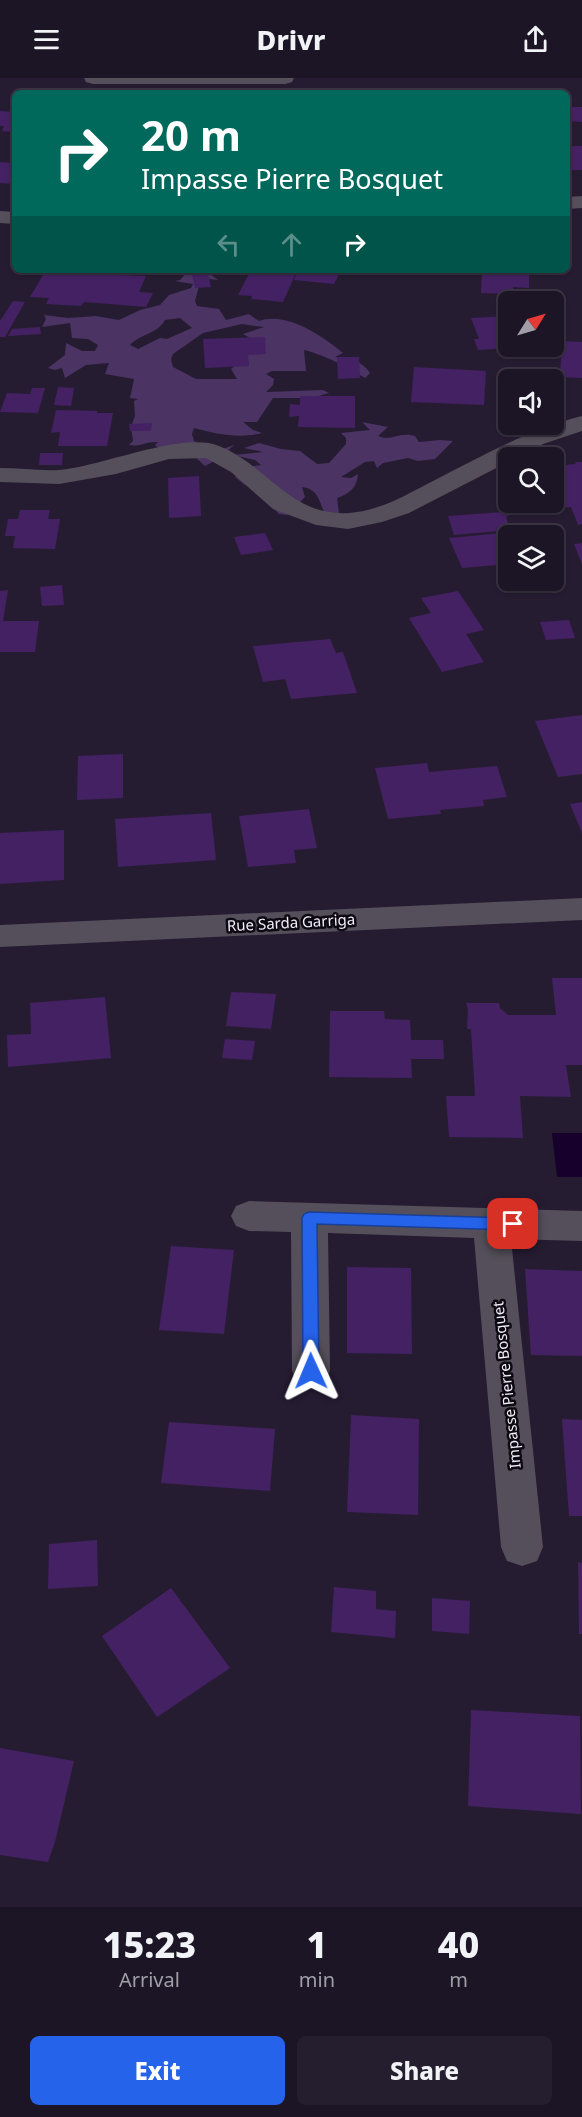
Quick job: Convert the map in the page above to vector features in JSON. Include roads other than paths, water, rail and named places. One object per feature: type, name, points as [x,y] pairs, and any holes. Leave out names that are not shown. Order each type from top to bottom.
[{"type":"street","points":[[93,78],[285,78]]},
{"type":"street","points":[[0,475],[59,477],[116,467],[168,452],[210,451],[240,467],[282,504],[325,520],[348,521],[373,517],[400,508],[534,439],[582,423]]},
{"type":"street","name":"Rue Sarda Garriga","points":[[0,936],[582,909]]},
{"type":"street","points":[[249,1216],[582,1226]]},
{"type":"street","points":[[309,1218],[311,1371]]},
{"type":"street","name":"Impasse Pierre Bosquet","points":[[490,1224],[522,1547]]}]
